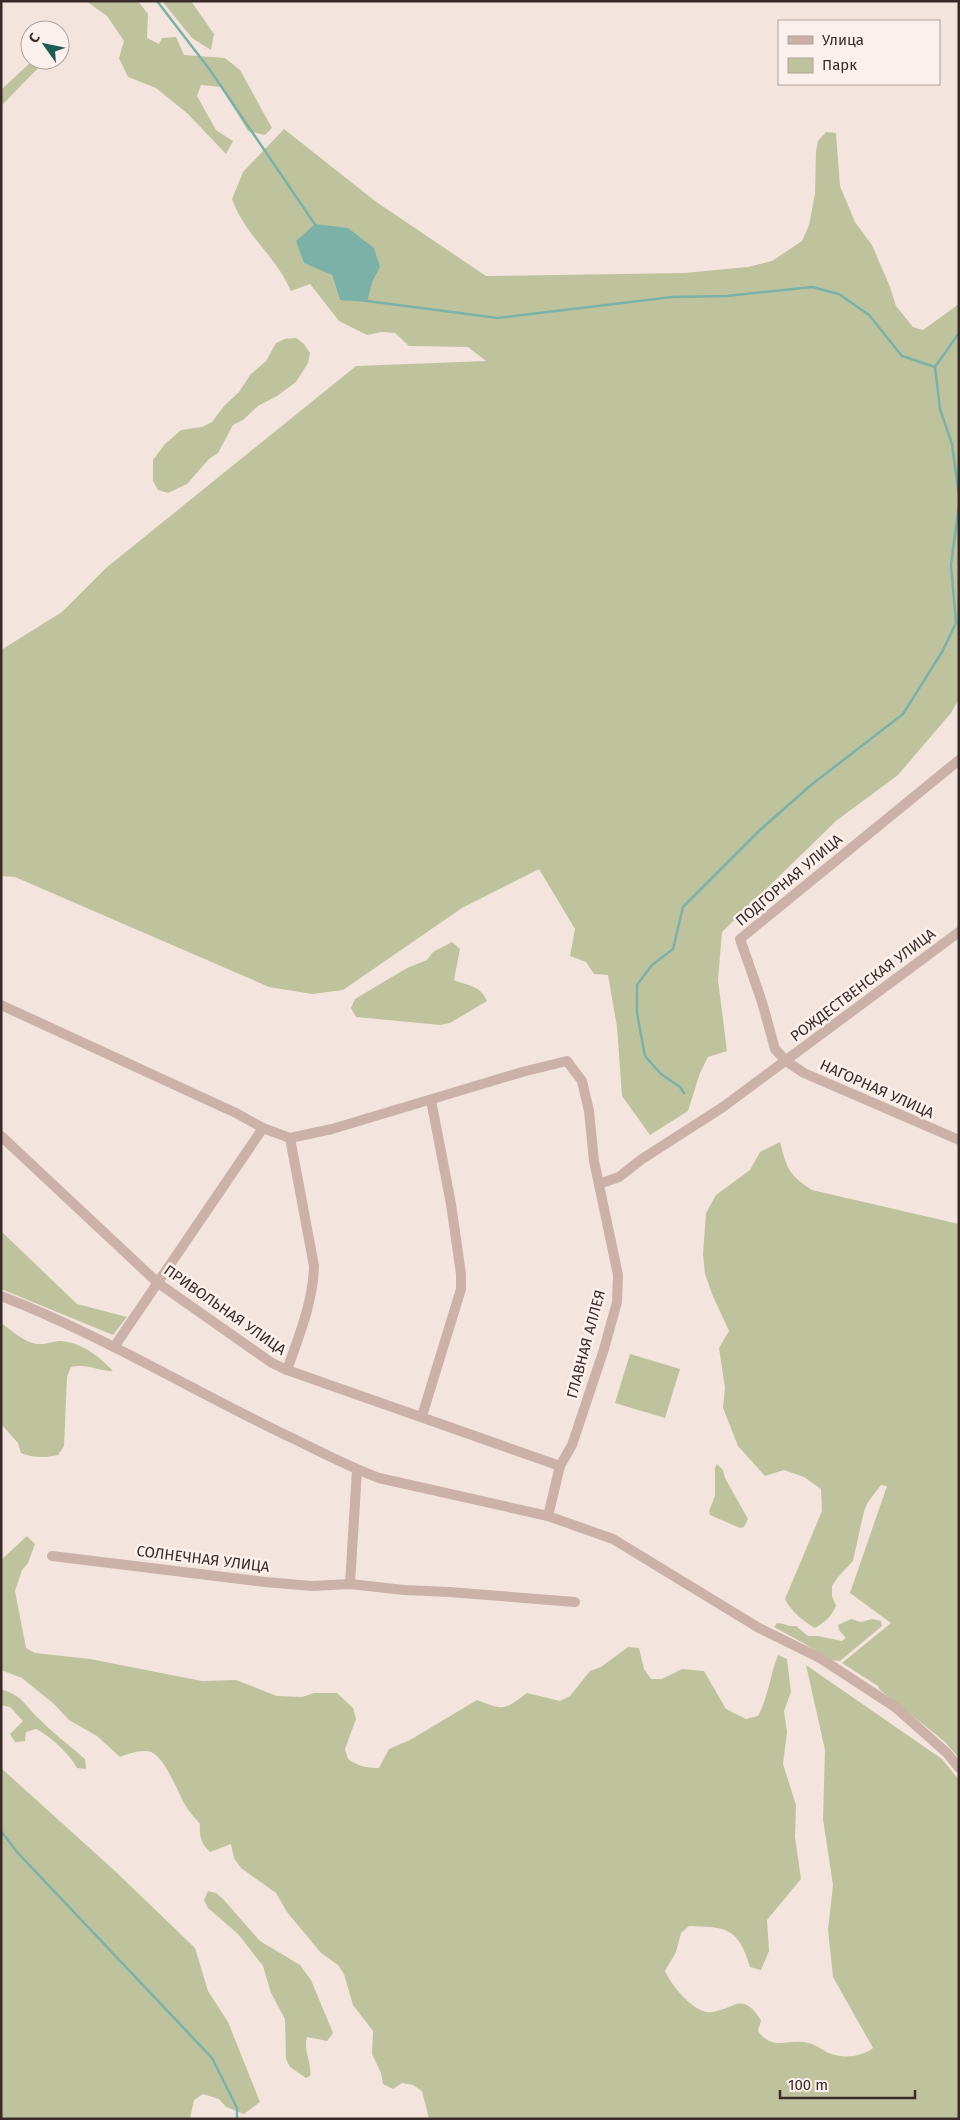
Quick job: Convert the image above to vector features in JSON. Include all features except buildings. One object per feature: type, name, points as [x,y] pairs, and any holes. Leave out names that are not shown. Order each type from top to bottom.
[{"type":"street","name":"ПОДГОРНАЯ УЛИЦА","points":[[786,1061],[775,1049],[762,1002],[740,939],[959,760]]},
{"type":"street","name":"РОЖДЕСТВЕНСКАЯ УЛИЦА","points":[[599,1184],[619,1177],[642,1159],[716,1112],[959,932]]},
{"type":"street","points":[[1,1005],[236,1113],[263,1128],[290,1138],[332,1129],[431,1100],[451,1204],[461,1274],[461,1289],[422,1416]]},
{"type":"street","name":"ГЛАВНАЯ АЛЛЕЯ","points":[[431,1100],[522,1072],[567,1061],[582,1082],[589,1111],[599,1184],[618,1275],[617,1302],[572,1445],[560,1466],[548,1516]]},
{"type":"street","name":"НАГОРНАЯ УЛИЦА","points":[[786,1061],[804,1073],[959,1140]]},
{"type":"street","points":[[114,1347],[263,1128]]},
{"type":"street","name":"ПРИВОЛЬНАЯ УЛИЦА","points":[[1,1136],[158,1284],[272,1363],[287,1370],[560,1466]]},
{"type":"street","points":[[287,1370],[313,1285],[314,1266],[290,1138]]},
{"type":"street","points":[[1,1296],[58,1320],[114,1347],[270,1428],[357,1470],[379,1478],[548,1516],[613,1539],[759,1628],[820,1658],[895,1708],[947,1753],[959,1768]]},
{"type":"street","points":[[350,1584],[357,1470]]},
{"type":"street","name":"СОЛНЕЧНАЯ УЛИЦА","points":[[52,1556],[265,1582],[312,1586],[350,1584],[404,1590],[575,1602]]},
{"type":"street","points":[[947,1753],[959,1751]]},
{"type":"green space","points":[[86,1],[138,1],[148,14],[147,38],[159,44],[162,38],[176,37],[184,55],[225,58],[240,70],[272,128],[265,135],[248,131],[221,87],[201,85],[197,96],[216,130],[233,141],[226,154],[188,114],[156,88],[128,77],[119,58],[124,41],[107,16]]},
{"type":"green space","points":[[162,1],[191,1],[214,34],[211,50],[192,38]]},
{"type":"green space","points":[[22,70],[36,70],[1,106],[1,90]]},
{"type":"green space","points":[[284,129],[375,201],[486,276],[684,273],[748,267],[772,261],[802,241],[809,225],[815,194],[818,141],[826,132],[836,133],[840,186],[855,222],[872,245],[896,306],[913,327],[923,330],[959,304],[959,699],[951,713],[898,775],[836,821],[722,932],[718,980],[727,1051],[708,1057],[700,1073],[688,1111],[650,1135],[622,1096],[617,1027],[608,975],[594,974],[586,962],[570,956],[575,929],[539,869],[462,908],[343,990],[312,994],[269,987],[15,877],[1,876],[1,650],[62,612],[106,568],[356,366],[486,361],[468,347],[409,346],[395,333],[382,332],[367,335],[339,321],[310,284],[291,291],[274,262],[253,236],[236,209],[232,199],[243,172]],"holes":[[[380,267],[372,283],[340,300],[332,275]]]},
{"type":"green space","points":[[296,338],[304,344],[310,353],[308,363],[296,382],[277,396],[258,406],[243,420],[233,425],[218,453],[209,459],[187,484],[168,493],[158,490],[153,481],[153,460],[165,444],[181,430],[202,427],[212,422],[224,406],[239,392],[251,374],[266,361],[276,343],[285,339]]},
{"type":"green space","points":[[452,942],[460,949],[454,980],[474,987],[481,992],[487,1001],[450,1023],[440,1025],[356,1017],[351,1008],[355,999],[407,968],[427,960],[433,952]]},
{"type":"green space","points":[[780,1142],[790,1170],[798,1180],[812,1190],[959,1224],[959,1758],[944,1741],[880,1690],[878,1686],[842,1663],[891,1623],[850,1593],[887,1486],[881,1485],[868,1502],[864,1511],[853,1561],[832,1586],[832,1596],[836,1606],[827,1619],[815,1628],[798,1615],[785,1599],[822,1511],[821,1489],[804,1477],[784,1470],[765,1476],[738,1446],[723,1408],[725,1388],[719,1348],[729,1331],[705,1274],[703,1254],[706,1213],[716,1195],[750,1170],[760,1152]]},
{"type":"green space","points":[[1,1231],[77,1304],[127,1317],[113,1335],[1,1289]]},
{"type":"green space","points":[[1,1323],[18,1336],[32,1343],[43,1344],[60,1341],[82,1347],[96,1355],[113,1371],[82,1366],[71,1367],[67,1377],[64,1446],[58,1455],[39,1457],[21,1453],[18,1443],[1,1424]]},
{"type":"green space","points":[[630,1354],[680,1369],[665,1418],[615,1403]]},
{"type":"green space","points":[[717,1464],[723,1470],[725,1478],[748,1519],[744,1527],[740,1528],[710,1515],[709,1511],[715,1496],[715,1468]]},
{"type":"green space","points":[[27,1536],[35,1544],[28,1563],[22,1570],[15,1591],[26,1648],[35,1653],[90,1659],[202,1681],[236,1680],[277,1696],[302,1697],[314,1693],[337,1693],[353,1708],[356,1719],[345,1749],[348,1759],[366,1767],[379,1768],[389,1749],[410,1740],[477,1700],[493,1706],[504,1707],[527,1693],[560,1701],[570,1696],[590,1671],[601,1667],[628,1647],[639,1648],[644,1669],[651,1679],[662,1679],[682,1669],[704,1671],[726,1709],[746,1719],[758,1716],[778,1655],[787,1659],[791,1692],[784,1711],[787,1732],[783,1764],[796,1805],[795,1837],[801,1879],[767,1920],[769,1951],[761,1970],[750,1967],[741,1944],[729,1932],[712,1927],[689,1926],[681,1933],[676,1952],[665,1971],[672,1984],[684,1998],[698,2009],[712,2012],[743,2004],[749,2006],[761,2020],[758,2031],[769,2041],[775,2043],[808,2043],[834,2055],[852,2056],[873,2048],[833,1977],[828,1930],[833,1885],[823,1819],[825,1750],[806,1665],[942,1759],[959,1780],[959,2119],[429,2119],[422,2091],[413,2085],[402,2083],[393,2089],[383,2084],[381,2073],[372,2054],[373,2031],[353,2005],[344,1974],[338,1965],[321,1953],[287,1912],[276,1893],[241,1868],[234,1858],[231,1844],[210,1852],[207,1849],[201,1839],[200,1824],[187,1808],[167,1769],[157,1756],[151,1752],[143,1751],[120,1757],[97,1736],[69,1720],[54,1704],[22,1678],[1,1670],[1,1560]]},
{"type":"green space","points":[[851,1619],[861,1622],[872,1619],[881,1621],[882,1626],[840,1661],[830,1660],[774,1627],[777,1623],[796,1626],[808,1636],[842,1641],[846,1638],[839,1630],[838,1625]]},
{"type":"green space","points":[[1,1689],[19,1697],[43,1723],[85,1759],[86,1769],[77,1768],[59,1746],[48,1736],[36,1729],[26,1732],[25,1741],[15,1742],[10,1734],[23,1721],[10,1707],[1,1705]]},
{"type":"green space","points":[[1,1768],[115,1871],[195,1948],[208,1991],[228,2022],[260,2102],[244,2114],[226,2107],[219,2099],[203,2094],[194,2100],[190,2119],[1,2119]]},
{"type":"green space","points":[[208,1891],[216,1893],[223,1899],[260,1941],[300,1965],[311,1980],[333,2033],[327,2041],[307,2037],[306,2047],[310,2076],[306,2078],[290,2067],[286,2059],[285,2019],[271,1993],[263,1966],[238,1934],[208,1908],[204,1900]]},
{"type":"water","points":[[315,224],[348,228],[374,248],[380,267],[372,283],[367,302],[340,300],[332,275],[304,263],[296,241]]},
{"type":"waterway","points":[[157,1],[210,70],[316,226]]},
{"type":"waterway","points":[[367,301],[498,318],[672,297],[727,296],[812,287],[839,294],[869,315],[902,356],[935,367]]},
{"type":"waterway","points":[[959,333],[935,367],[940,409],[952,444],[959,496]]},
{"type":"waterway","points":[[684,1093],[680,1087],[661,1074],[645,1056],[637,1013],[637,985],[652,965],[673,949],[683,907],[760,830],[811,785],[903,714],[942,652],[956,623],[951,565],[959,504]]},
{"type":"waterway","points":[[1,1831],[17,1852],[212,2058],[237,2108],[237,2119]]}]
